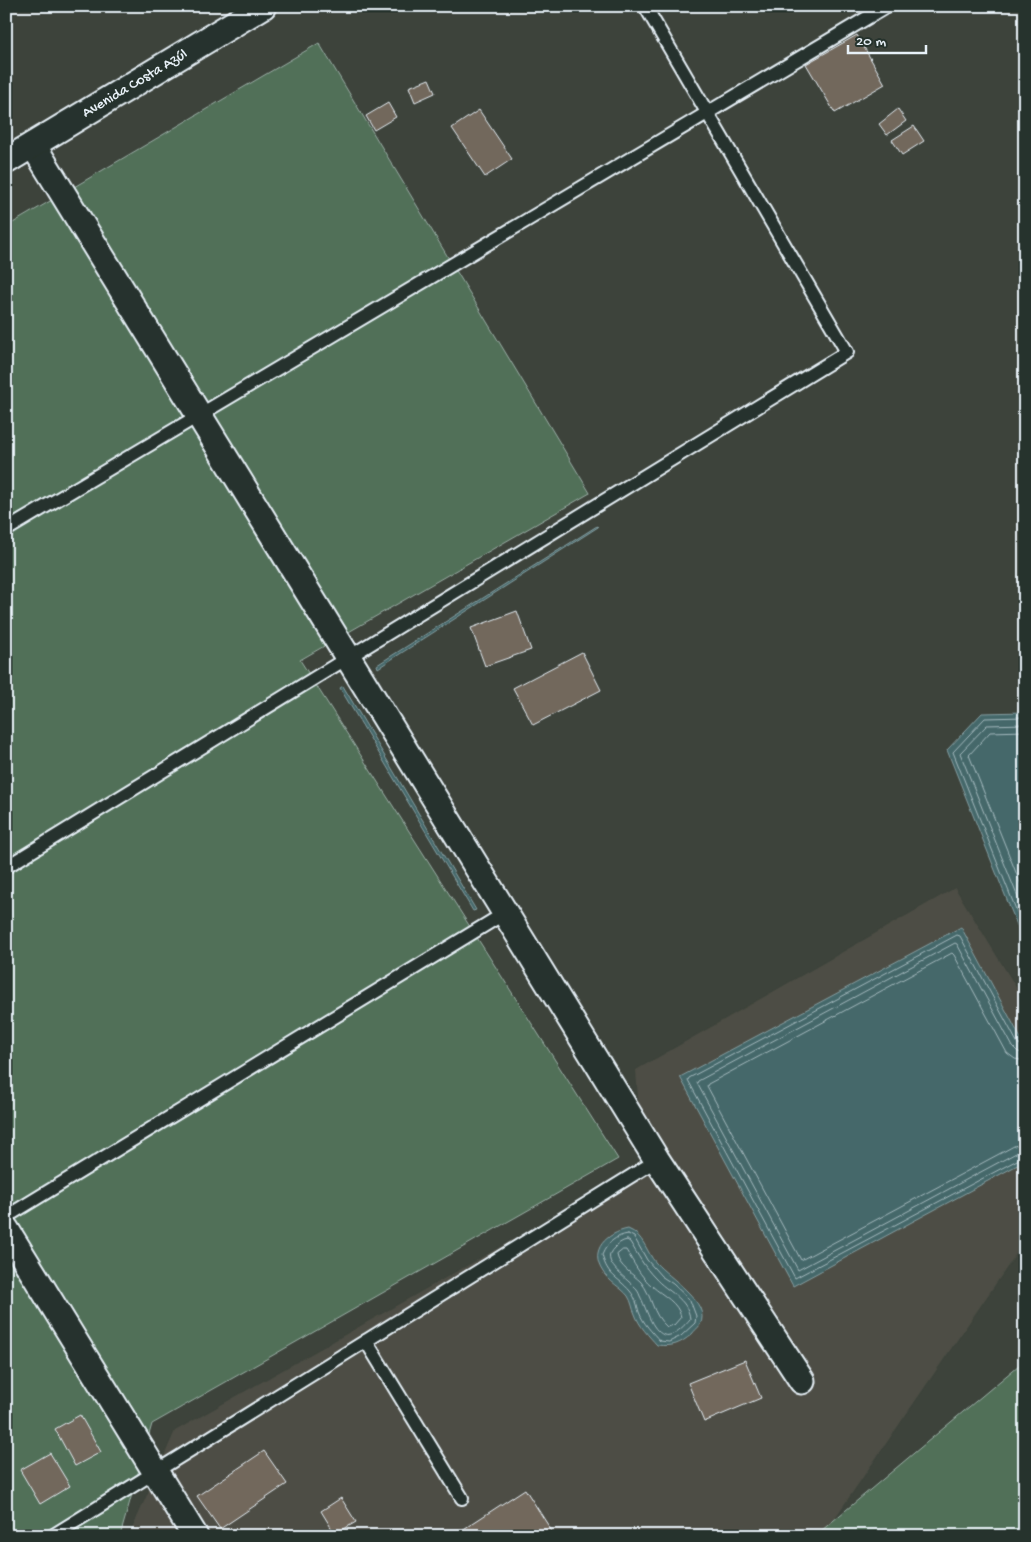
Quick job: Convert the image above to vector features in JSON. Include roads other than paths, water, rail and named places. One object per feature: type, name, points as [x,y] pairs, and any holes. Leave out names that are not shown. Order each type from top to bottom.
[{"type":"street","name":"Avenida Costa Azúl","points":[[6,161],[263,6]]},
{"type":"street","points":[[33,145],[657,1160],[802,1380]]},
{"type":"street","points":[[6,1229],[195,1536]]},
{"type":"lane","points":[[6,867],[847,352],[645,6]]},
{"type":"lane","points":[[6,530],[887,6]]},
{"type":"lane","points":[[6,1217],[505,913]]},
{"type":"lane","points":[[52,1536],[657,1160]]},
{"type":"lane","points":[[366,1341],[462,1498]]},
{"type":"water","points":[[598,527],[378,668],[377,665]]},
{"type":"water","points":[[343,686],[476,910],[473,911],[340,688]]},
{"type":"water","points":[[1025,712],[1025,945],[947,750],[982,713]]},
{"type":"water","points":[[961,927],[1025,1046],[1025,1161],[793,1286],[680,1077]]},
{"type":"water","points":[[628,1229],[638,1235],[656,1263],[695,1299],[700,1308],[702,1317],[700,1325],[692,1334],[680,1342],[668,1346],[657,1345],[639,1323],[628,1296],[606,1276],[599,1264],[599,1250],[602,1244],[613,1234]]}]
